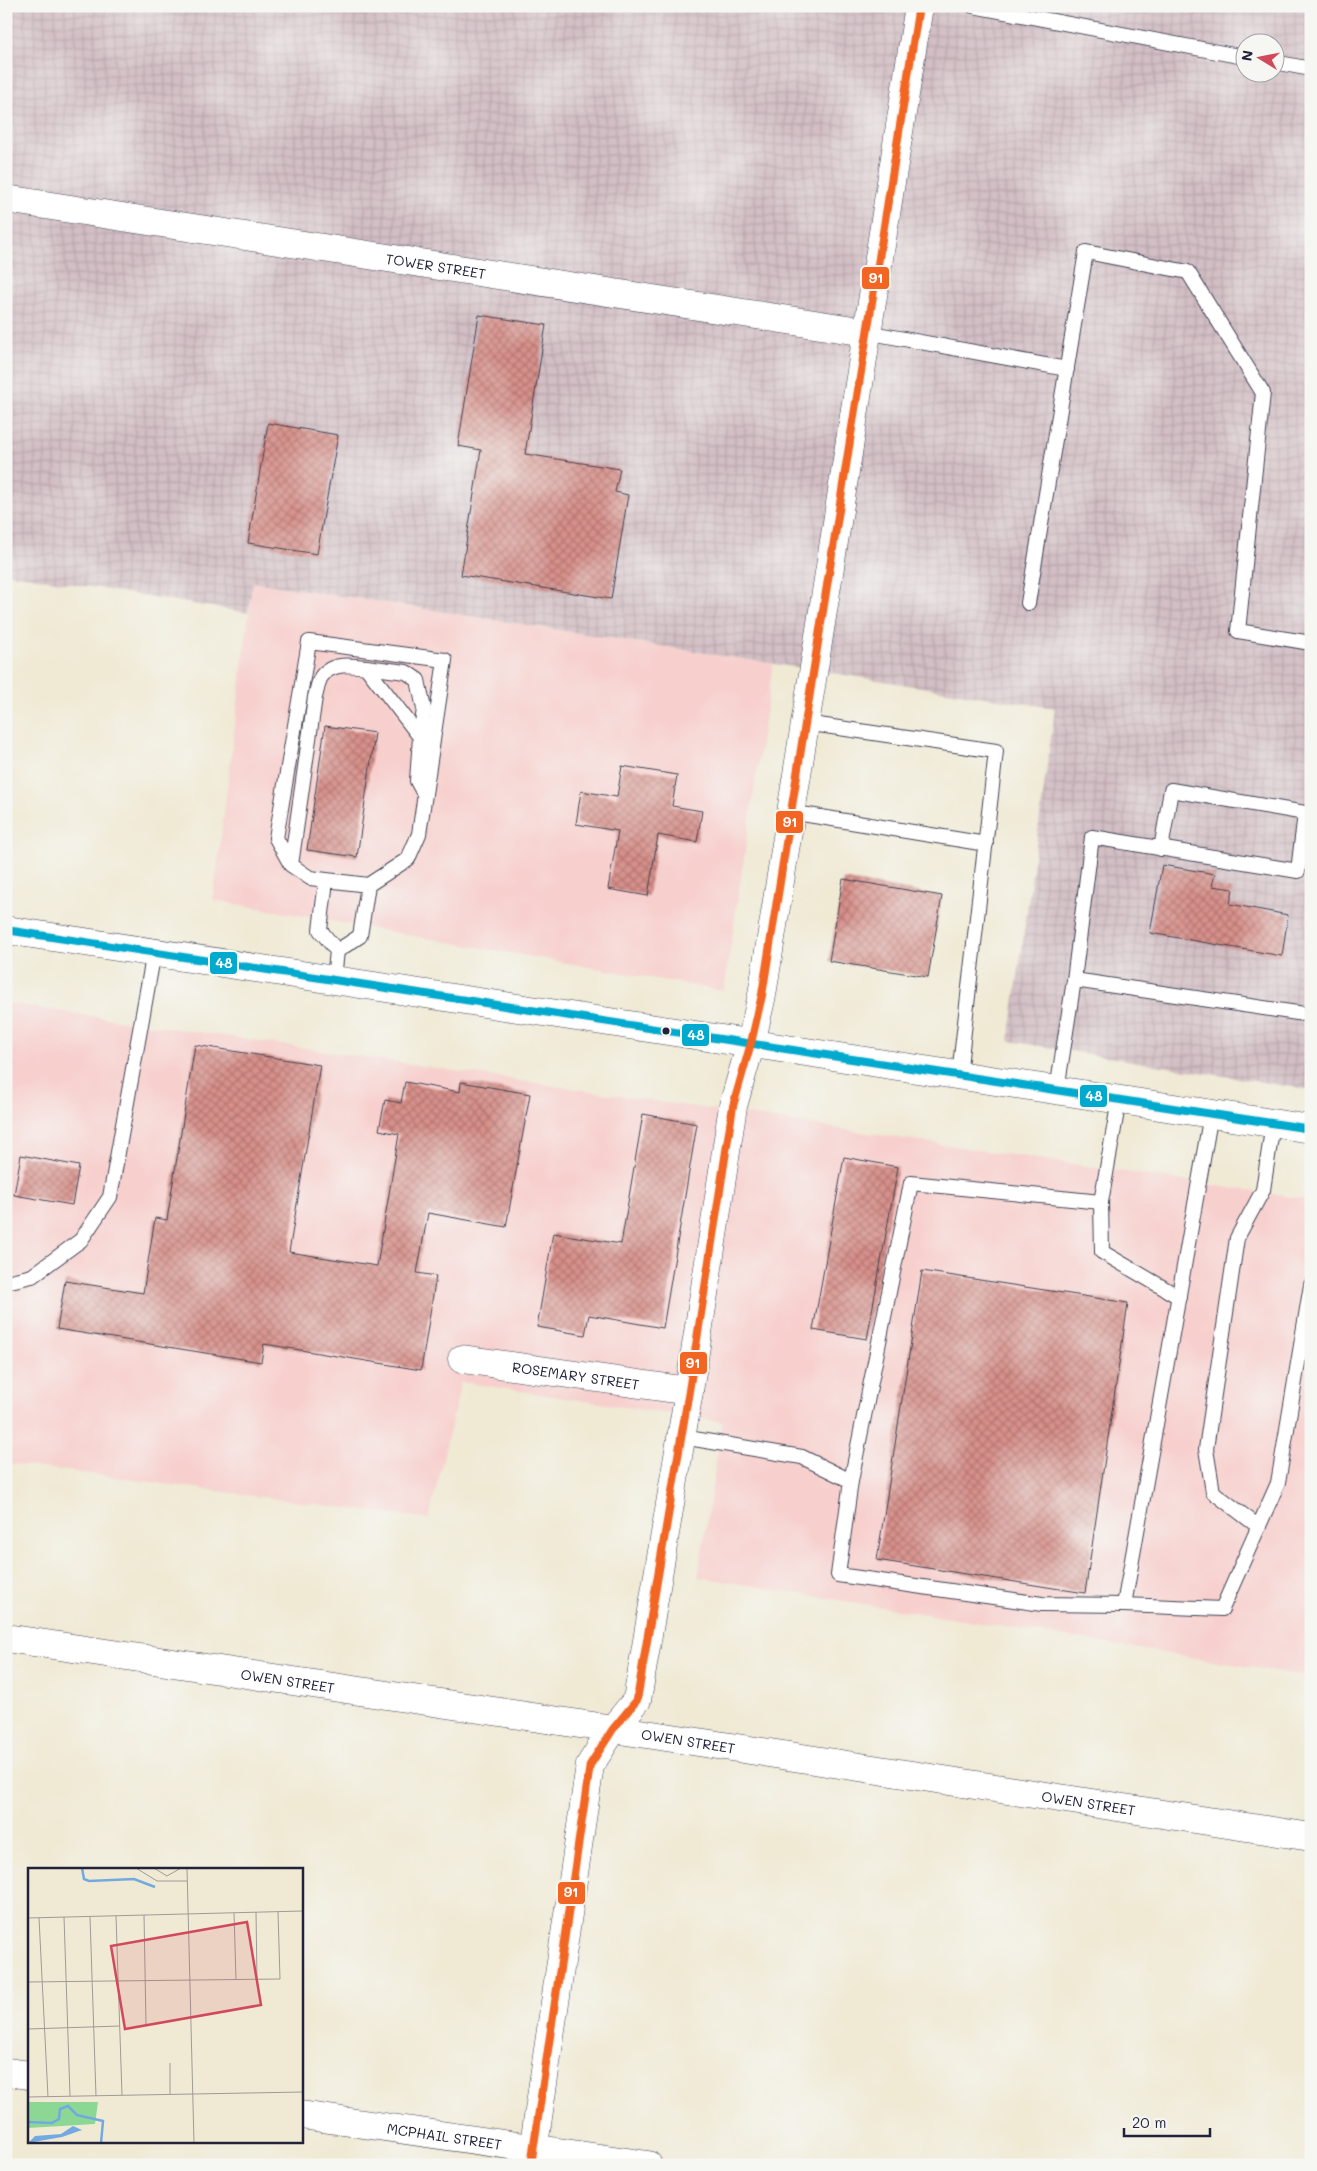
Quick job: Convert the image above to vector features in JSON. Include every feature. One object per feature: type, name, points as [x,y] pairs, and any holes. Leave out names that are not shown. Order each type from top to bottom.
[{"type":"street","points":[[532,2157],[590,1765],[613,1729],[637,1700],[682,1437],[733,1106],[762,995],[919,6]]},
{"type":"street","name":"TOWER STREET","points":[[6,199],[866,332]]},
{"type":"street","points":[[6,930],[334,978],[1311,1129]]},
{"type":"street","name":"ROSEMARY STREET","points":[[462,1359],[689,1391]]},
{"type":"street","name":"OWEN STREET","points":[[6,1638],[613,1729],[1311,1837]]},
{"type":"street","points":[[6,2072],[28,2075]]},
{"type":"street","name":"MCPHAIL STREET","points":[[302,2115],[532,2157],[648,2165]]},
{"type":"lane","points":[[973,6],[1006,9],[1234,55]]},
{"type":"lane","points":[[1284,64],[1311,69]]},
{"type":"lane","points":[[1028,603],[1086,252],[1188,272],[1263,393],[1238,631],[1311,643]]},
{"type":"lane","points":[[866,332],[1067,369]]},
{"type":"lane","points":[[309,642],[445,660],[425,795],[419,834],[408,860],[368,885],[310,878],[291,865],[276,838],[309,642]]},
{"type":"lane","points":[[291,865],[315,697],[321,676],[332,668],[345,664],[406,672],[418,680],[424,709],[417,781],[425,795]]},
{"type":"lane","points":[[366,667],[420,737]]},
{"type":"lane","points":[[805,723],[996,751],[959,1076]]},
{"type":"lane","points":[[1057,1090],[1074,980],[1092,837],[1298,871],[1305,813],[1171,790],[1161,848]]},
{"type":"lane","points":[[790,812],[986,844]]},
{"type":"lane","points":[[326,881],[320,930],[337,951],[334,978]]},
{"type":"lane","points":[[337,951],[360,936],[368,885]]},
{"type":"lane","points":[[6,1282],[32,1276],[81,1240],[110,1197],[154,952]]},
{"type":"lane","points":[[1074,980],[1311,1015]]},
{"type":"lane","points":[[1119,1100],[1101,1202],[1102,1252],[1178,1297]]},
{"type":"lane","points":[[1124,1605],[1211,1114]]},
{"type":"lane","points":[[1259,1527],[1213,1492],[1206,1449],[1237,1238],[1263,1190],[1273,1123]]},
{"type":"lane","points":[[1101,1202],[911,1183],[851,1482],[838,1575],[1042,1604],[1222,1609],[1278,1483],[1311,1285]]},
{"type":"lane","points":[[682,1437],[802,1458],[851,1482]]},
{"type":"shaded area","points":[[6,6],[1311,6],[1311,1090],[1009,1041],[1055,708],[253,582],[248,613],[6,573]]},
{"type":"shaded area","points":[[253,582],[773,664],[724,991],[213,900]]},
{"type":"shaded area","points":[[6,1003],[1311,1200],[1311,1677],[698,1577],[722,1422],[461,1382],[429,1519],[6,1463]]},
{"type":"building","points":[[479,315],[546,325],[525,454],[620,469],[615,492],[628,495],[611,599],[461,575],[481,450],[458,446]]},
{"type":"building","points":[[268,423],[338,435],[317,554],[248,543]]},
{"type":"building","points":[[325,726],[375,733],[357,857],[307,850]]},
{"type":"building","points":[[622,766],[677,775],[672,806],[702,811],[697,842],[658,835],[648,896],[608,889],[618,831],[576,824],[581,791],[617,797]]},
{"type":"building","points":[[1162,865],[1215,874],[1212,886],[1233,889],[1230,904],[1288,915],[1282,956],[1150,933]]},
{"type":"building","points":[[843,879],[942,896],[928,977],[829,961]]},
{"type":"building","points":[[195,1045],[320,1065],[289,1252],[377,1266],[399,1134],[379,1130],[385,1100],[401,1103],[405,1082],[460,1092],[461,1082],[530,1094],[506,1227],[428,1213],[417,1273],[436,1276],[421,1370],[264,1344],[261,1362],[57,1329],[65,1281],[143,1293],[155,1218],[167,1220]]},
{"type":"building","points":[[643,1114],[697,1124],[663,1328],[589,1315],[585,1335],[537,1327],[553,1233],[621,1244]]},
{"type":"building","points":[[21,1155],[79,1166],[72,1205],[14,1195]]},
{"type":"building","points":[[844,1157],[898,1167],[867,1339],[813,1330]]},
{"type":"building","points":[[922,1271],[1128,1303],[1085,1593],[877,1560]]},
{"type":"transit line","name":"91","points":[[531,2165],[590,1765],[613,1729],[637,1700],[689,1391],[733,1106],[762,995],[919,6]]},
{"type":"transit line","name":"48","points":[[6,930],[1311,1129]]}]
